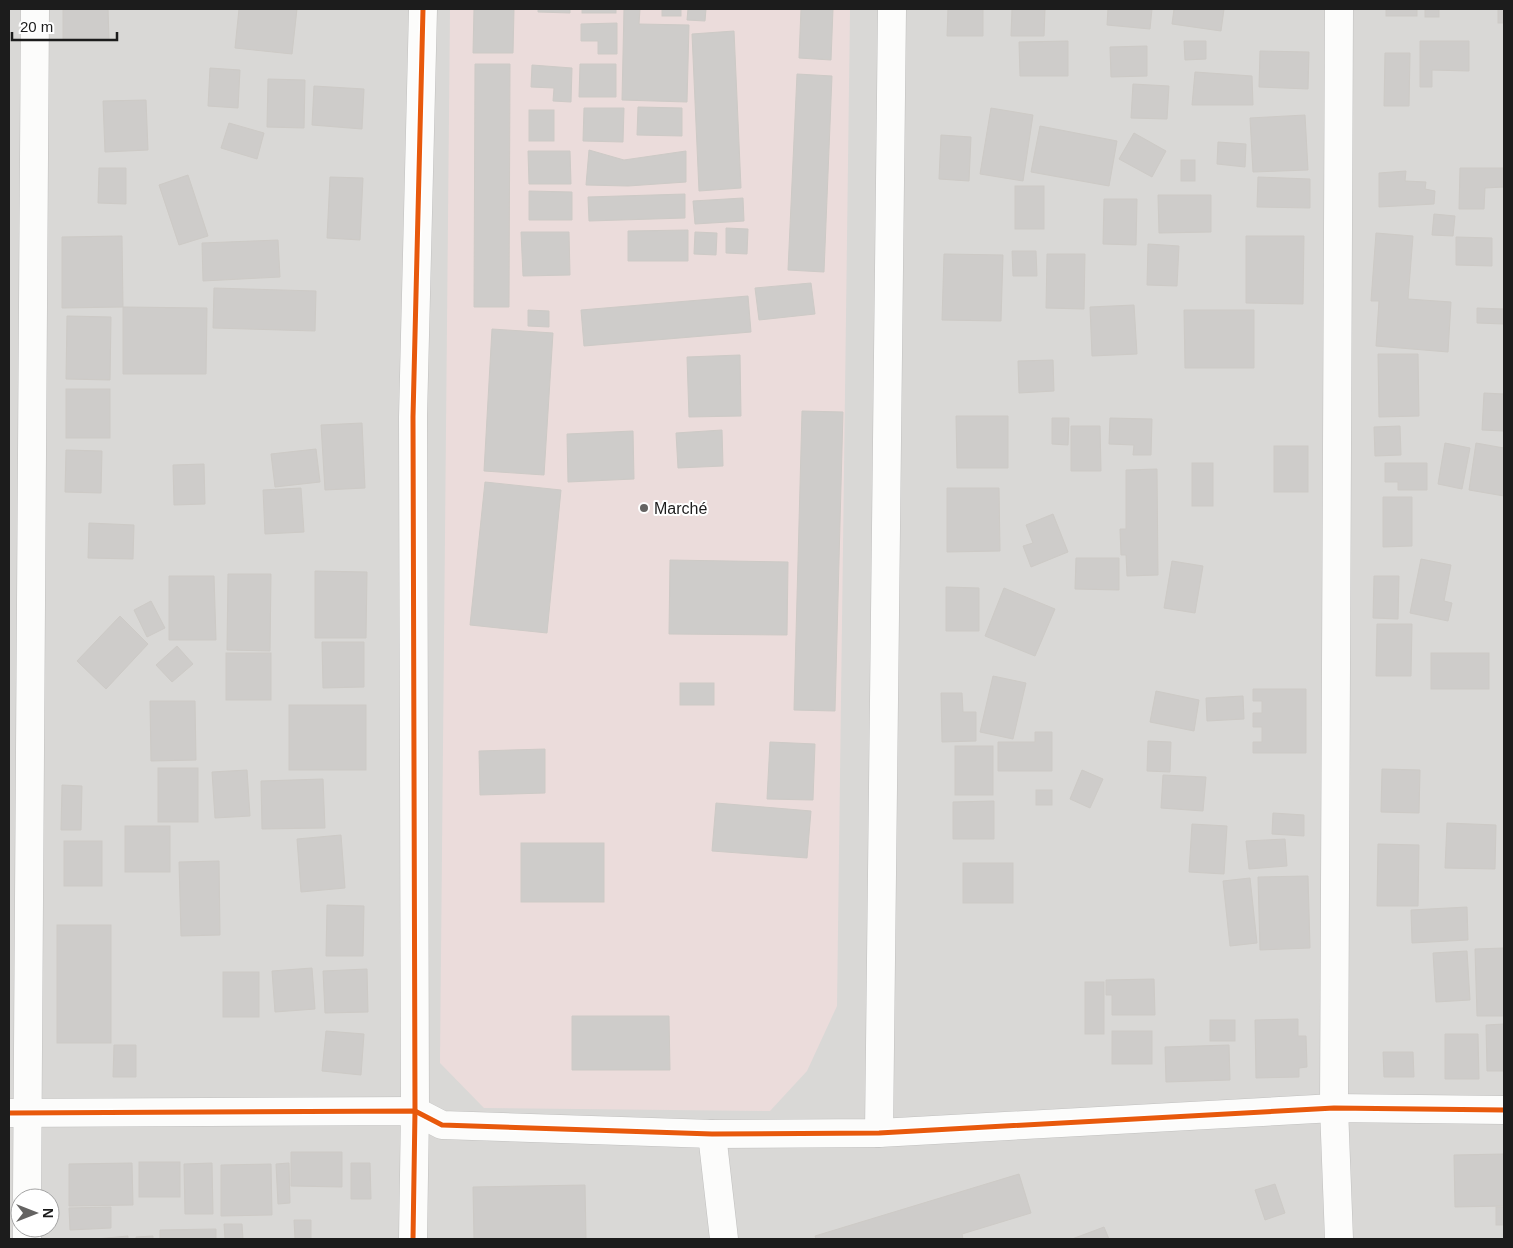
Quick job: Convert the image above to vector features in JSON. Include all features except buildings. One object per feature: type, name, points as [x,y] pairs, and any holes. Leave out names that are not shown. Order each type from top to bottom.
[{"type":"street","points":[[26,1188],[18,1113],[35,9]]},
{"type":"street","points":[[414,1239],[412,417],[423,9]]},
{"type":"street","points":[[879,1133],[892,9]]},
{"type":"street","points":[[1339,9],[1334,1108],[1339,1239]]},
{"type":"street","points":[[18,1113],[415,1111],[442,1125],[712,1134],[879,1133],[1334,1108],[1504,1110]]},
{"type":"street","points":[[712,1134],[724,1239]]},
{"type":"shaded area","points":[[9,9],[1504,9],[1504,1239],[9,1239]]},
{"type":"shaded area","name":"Marché","points":[[450,9],[850,9],[837,1006],[807,1071],[770,1111],[484,1108],[440,1063]]},
{"type":"cycle path","points":[[413,1239],[415,1111],[413,417],[423,9]]},
{"type":"cycle path","points":[[9,1113],[415,1111],[442,1125],[712,1134],[879,1133],[1334,1108],[1504,1110]]},
{"type":"place","name":"Marché","points":[[644,508]]}]
